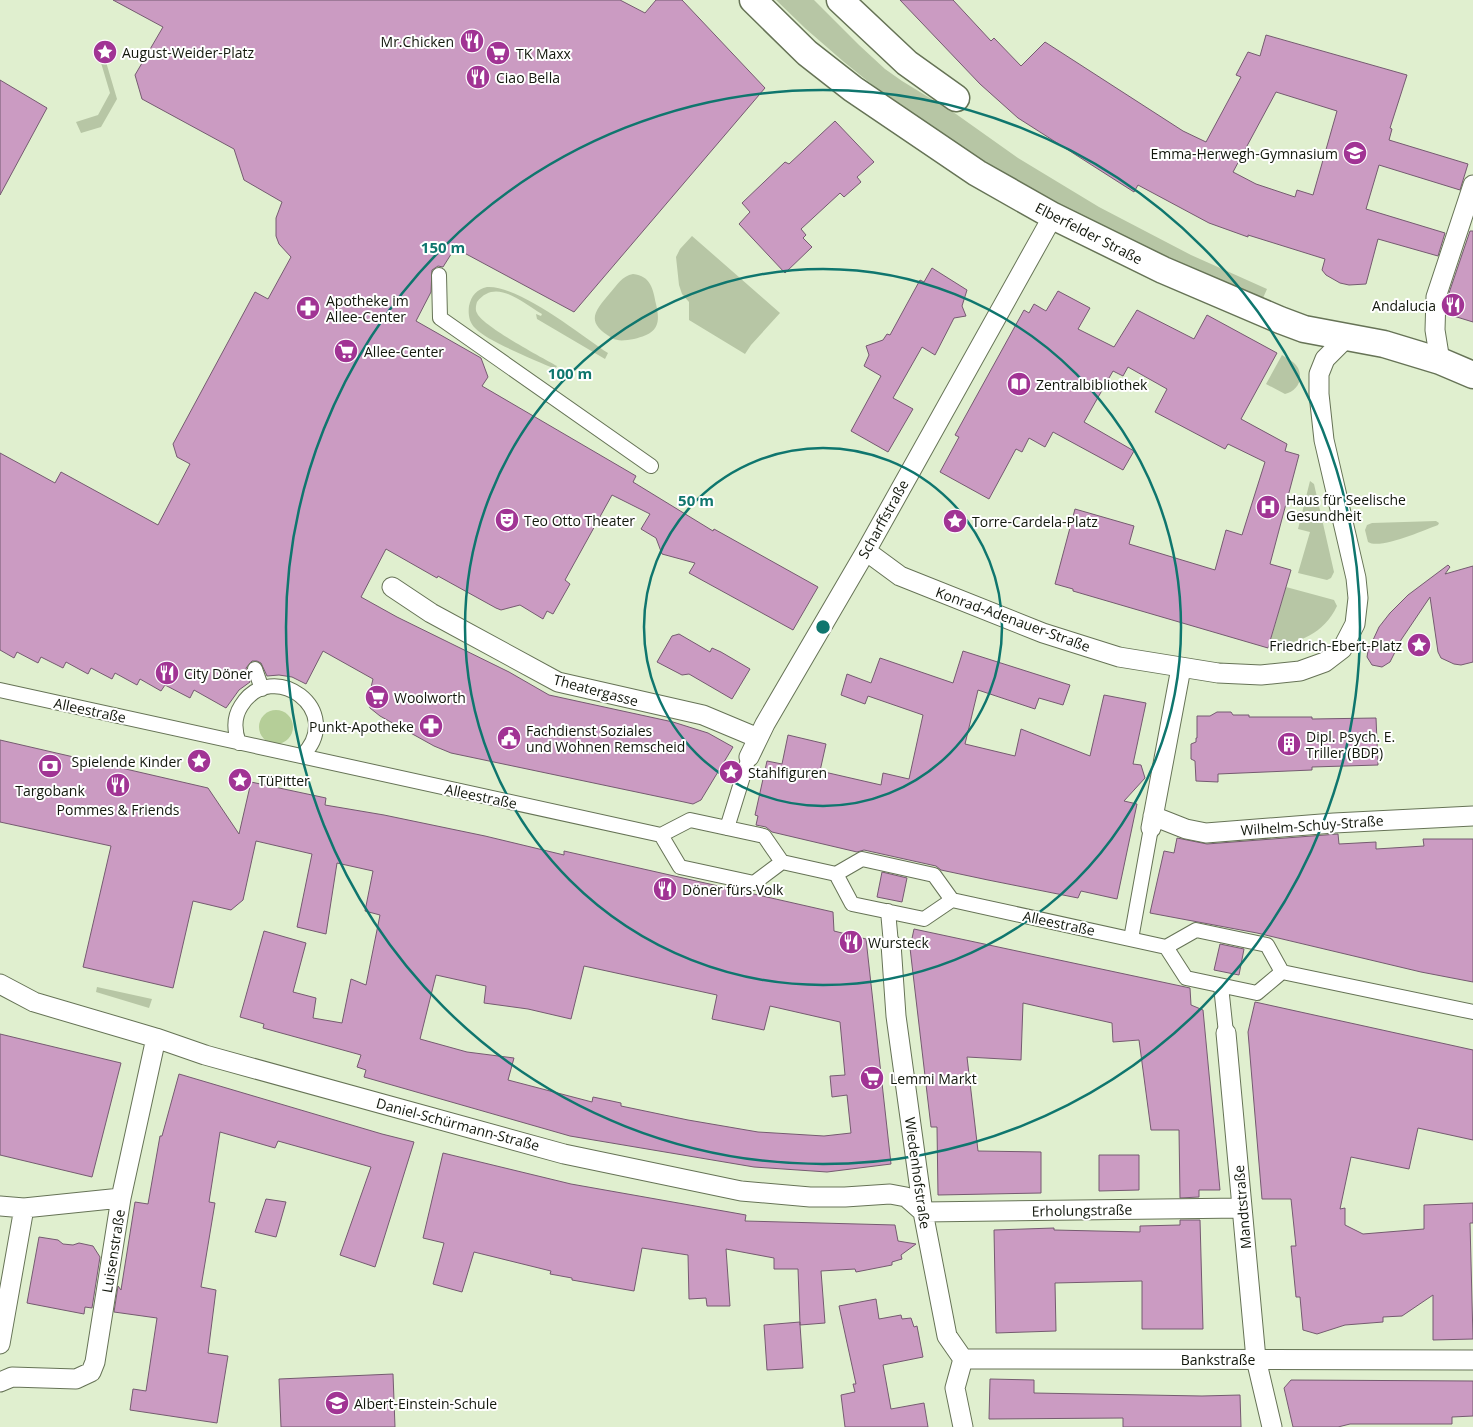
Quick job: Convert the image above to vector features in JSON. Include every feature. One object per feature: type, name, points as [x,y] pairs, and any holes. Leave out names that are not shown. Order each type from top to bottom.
[{"type":"main road","name":"Elberfelder Straße","points":[[753,0],[807,53],[853,89],[977,173],[1053,216],[1163,270],[1280,320],[1304,329],[1384,344],[1440,361],[1473,375]]},
{"type":"main road","points":[[840,0],[907,63],[956,98]]},
{"type":"street","points":[[1440,361],[1434,330],[1436,297],[1473,185]]},
{"type":"street","name":"Scharffstraße","points":[[727,828],[749,757],[764,724],[866,551],[1053,216]]},
{"type":"street","points":[[438,275],[440,318],[651,466]]},
{"type":"street","name":"Konrad-Adenauer-Straße","points":[[866,551],[900,576],[1043,633],[1118,657],[1218,674],[1261,675],[1300,671],[1325,662],[1342,649],[1356,624],[1358,598],[1356,578],[1324,440],[1319,394],[1320,374],[1325,359],[1347,337]]},
{"type":"street","name":"Theatergasse","points":[[392,587],[431,613],[558,682],[704,715],[758,738]]},
{"type":"street","points":[[1131,939],[1181,668]]},
{"type":"street","points":[[255,669],[262,689]]},
{"type":"street","points":[[239,743],[236,729],[238,712],[248,698],[262,689],[271,687],[288,688],[303,696],[315,719],[316,728],[312,744],[302,756]]},
{"type":"street","name":"Alleestraße","points":[[0,690],[661,836]]},
{"type":"street","name":"Wilhelm-Schuy-Straße","points":[[1152,822],[1206,833],[1334,823],[1473,816]]},
{"type":"street","points":[[782,862],[754,883],[680,866],[661,836],[690,820],[764,836],[782,862],[836,874],[862,859],[934,875],[952,900],[924,920],[852,904],[836,874]]},
{"type":"street","name":"Alleestraße","points":[[952,900],[1166,947]]},
{"type":"street","name":"Wiedenhofstraße","points":[[888,912],[896,1016],[923,1212],[947,1336],[963,1359]]},
{"type":"street","points":[[1282,972],[1257,994],[1186,978],[1166,947],[1196,930],[1267,945],[1282,972],[1473,1012]]},
{"type":"street","name":"Daniel-Schürmann-Straße","points":[[0,984],[34,1002],[156,1038],[205,1055],[564,1154],[741,1190],[810,1197],[890,1194],[906,1196],[923,1212]]},
{"type":"street","name":"Mandtstraße","points":[[1221,986],[1256,1358],[1272,1427]]},
{"type":"street","name":"Luisenstraße","points":[[0,1382],[12,1377],[76,1379],[90,1372],[95,1362],[121,1198],[156,1038]]},
{"type":"street","points":[[0,1206],[24,1208],[121,1198]]},
{"type":"street","points":[[0,1344],[24,1208]]},
{"type":"street","name":"Erholungstraße","points":[[923,1212],[1242,1208]]},
{"type":"street","name":"Bankstraße","points":[[963,1359],[1256,1358],[1473,1360]]},
{"type":"street","points":[[963,1359],[955,1388],[963,1427]]},
{"type":"shaded area","points":[[776,0],[814,0],[885,69],[956,114],[1018,158],[1099,207],[1191,255],[1267,289],[1263,298],[1106,230],[992,168],[901,108],[844,62]]},
{"type":"shaded area","points":[[101,45],[117,99],[101,127],[81,133],[76,122],[98,115],[110,93],[96,46]]},
{"type":"shaded area","points":[[692,236],[780,313],[745,354],[689,320],[689,302],[682,294],[679,285],[676,257],[680,249]]},
{"type":"shaded area","points":[[633,274],[644,277],[654,293],[658,318],[656,328],[642,337],[617,340],[598,327],[595,322],[596,311],[617,284]]},
{"type":"shaded area","points":[[487,287],[516,294],[549,312],[608,353],[605,359],[537,319],[536,314],[541,316],[542,314],[509,294],[501,292],[492,292],[484,295],[477,302],[476,310],[481,319],[557,366],[555,369],[490,339],[473,326],[470,321],[469,312],[473,296],[480,289]]},
{"type":"shaded area","points":[[1282,355],[1297,366],[1300,373],[1296,388],[1285,394],[1266,384]]},
{"type":"shaded area","points":[[1310,481],[1314,484],[1334,572],[1331,578],[1327,580],[1298,573],[1310,532],[1298,529]]},
{"type":"shaded area","points":[[1436,521],[1439,523],[1438,525],[1382,543],[1374,544],[1368,542],[1365,530],[1367,525],[1372,523]]},
{"type":"shaded area","points":[[1286,587],[1334,600],[1337,606],[1325,624],[1309,636],[1290,643],[1269,646]]},
{"type":"shaded area","points":[[276,710],[283,711],[288,715],[292,720],[292,734],[288,739],[283,743],[276,744],[269,743],[264,739],[260,734],[259,727],[260,720],[264,715],[269,711]]},
{"type":"shaded area","points":[[97,987],[152,999],[149,1008],[96,992]]},
{"type":"building","name":"Allee-Center","points":[[113,0],[620,0],[645,13],[656,0],[682,0],[765,88],[574,312],[455,248],[443,267],[438,266],[432,270],[431,292],[416,321],[481,358],[488,377],[482,386],[636,476],[633,482],[713,531],[714,529],[818,587],[793,630],[689,573],[695,563],[662,554],[656,538],[641,529],[650,514],[612,495],[565,580],[570,584],[553,614],[547,611],[543,619],[520,605],[501,610],[496,608],[386,549],[361,597],[397,617],[509,672],[549,695],[673,722],[708,733],[733,747],[701,800],[693,804],[451,753],[434,746],[380,716],[370,708],[368,700],[373,679],[323,651],[306,684],[292,677],[267,676],[261,663],[252,661],[246,668],[250,682],[239,690],[226,708],[194,690],[190,698],[165,685],[161,691],[140,679],[137,685],[115,673],[112,679],[91,668],[88,674],[66,662],[63,668],[41,657],[38,663],[17,652],[14,658],[0,650],[0,453],[55,483],[61,472],[158,525],[190,464],[177,457],[173,444],[255,292],[268,299],[291,257],[279,244],[276,236],[276,218],[282,202],[244,180],[234,149],[142,99],[135,75],[163,27]]},
{"type":"building","points":[[900,0],[953,0],[991,41],[994,38],[1021,66],[1045,42],[1183,131],[1206,142],[1241,77],[1236,75],[1248,52],[1260,56],[1266,35],[1407,75],[1390,128],[1392,129],[1389,140],[1468,164],[1460,190],[1379,165],[1366,209],[1445,233],[1438,256],[1378,239],[1366,284],[1349,285],[1340,283],[1326,275],[1322,270],[1325,259],[1248,235],[1248,237],[1209,223],[1138,185],[1134,192],[1018,118],[980,84]],"holes":[[[1276,92],[1337,111],[1313,195],[1297,190],[1295,197],[1256,184],[1233,172]]]},
{"type":"building","points":[[0,80],[47,108],[0,195]]},
{"type":"building","points":[[835,121],[874,162],[857,177],[861,182],[844,197],[840,193],[801,229],[806,235],[803,238],[812,247],[785,273],[739,224],[750,212],[742,203],[785,162],[789,164]]},
{"type":"building","points":[[1470,231],[1473,231],[1473,322],[1447,314],[1447,299]]},
{"type":"building","points":[[932,268],[967,290],[962,306],[966,316],[954,318],[935,355],[922,347],[893,398],[913,409],[888,452],[851,431],[881,376],[864,366],[869,355],[866,346],[883,340],[887,334],[890,335],[920,280],[924,282]]},
{"type":"building","points":[[1058,291],[1090,308],[1078,329],[1114,347],[1137,310],[1194,339],[1207,315],[1277,353],[1241,419],[1287,444],[1285,451],[1299,455],[1270,564],[1291,570],[1268,648],[1073,591],[1073,589],[1055,584],[1075,509],[1134,526],[1129,544],[1215,570],[1226,530],[1242,535],[1265,462],[1228,444],[1225,449],[1155,412],[1167,389],[1128,367],[1123,376],[1113,371],[1084,422],[1134,451],[1123,470],[1053,432],[1045,447],[1029,438],[1022,452],[1016,449],[989,499],[940,472],[959,437],[955,435],[1024,310],[1029,313],[1034,304],[1046,311]]},
{"type":"building","points":[[1448,565],[1450,567],[1445,574],[1473,566],[1473,662],[1461,665],[1441,658],[1438,652],[1430,597],[1401,640],[1390,662],[1382,667],[1372,665],[1367,657],[1368,651],[1379,627],[1408,595]]},
{"type":"building","points":[[679,634],[710,652],[712,648],[750,669],[732,699],[689,674],[682,675],[657,662],[672,636]]},
{"type":"building","points":[[963,651],[1070,685],[1063,705],[1039,698],[1035,709],[978,690],[965,744],[1015,756],[1021,729],[1090,756],[1104,695],[1146,703],[1133,764],[1141,765],[1145,778],[1124,801],[1137,804],[1117,899],[1081,891],[1078,898],[988,880],[864,850],[857,852],[772,832],[766,827],[756,825],[758,816],[755,815],[767,761],[782,764],[788,735],[826,744],[820,771],[881,785],[883,773],[909,779],[923,715],[868,696],[865,704],[841,695],[847,674],[871,683],[880,658],[953,683]]},
{"type":"building","points":[[1217,712],[1231,712],[1233,715],[1249,715],[1249,717],[1312,717],[1312,719],[1376,718],[1378,765],[1312,767],[1312,770],[1218,774],[1218,782],[1196,781],[1195,761],[1191,759],[1191,744],[1196,742],[1197,738],[1197,716],[1210,716]]},
{"type":"building","points":[[0,740],[208,788],[239,834],[251,782],[326,798],[325,805],[485,836],[564,855],[564,851],[833,912],[834,931],[866,939],[891,1164],[827,1172],[754,1167],[570,1136],[364,1077],[366,1070],[357,1067],[361,1055],[263,1028],[264,1024],[240,1017],[264,931],[306,943],[293,992],[316,998],[313,1018],[342,1023],[351,979],[366,985],[380,915],[365,911],[373,871],[337,863],[326,934],[297,927],[312,854],[256,841],[243,900],[231,910],[193,901],[173,988],[83,967],[111,846],[0,822]],"holes":[[[584,966],[717,995],[712,1019],[764,1030],[770,1006],[840,1022],[845,1075],[830,1076],[832,1097],[847,1095],[851,1133],[824,1136],[758,1132],[621,1106],[621,1103],[593,1097],[592,1102],[508,1080],[514,1058],[467,1052],[420,1039],[436,975],[486,986],[484,1003],[528,1009],[571,1019]]]},
{"type":"building","points":[[1338,834],[1339,844],[1376,842],[1376,849],[1424,846],[1423,839],[1473,839],[1473,982],[1421,972],[1257,933],[1150,913],[1164,851],[1174,853],[1177,838],[1207,844]]},
{"type":"building","points":[[882,872],[907,878],[902,902],[877,897]]},
{"type":"building","points":[[914,929],[1190,988],[1191,1005],[1203,1010],[1220,1190],[1199,1190],[1199,1197],[1180,1198],[1179,1130],[1151,1130],[1139,1040],[1113,1042],[1112,1023],[1023,1003],[1021,1060],[967,1057],[978,1151],[1041,1152],[1041,1193],[938,1195],[937,1127],[931,1127],[910,948]]},
{"type":"building","points":[[1220,944],[1244,949],[1239,975],[1214,970]]},
{"type":"building","points":[[1255,1002],[1473,1050],[1473,1140],[1418,1128],[1409,1169],[1351,1157],[1340,1209],[1345,1208],[1345,1225],[1363,1234],[1424,1229],[1424,1205],[1473,1203],[1473,1223],[1470,1223],[1473,1339],[1433,1340],[1433,1295],[1402,1316],[1383,1317],[1383,1322],[1345,1325],[1317,1334],[1303,1330],[1300,1297],[1296,1297],[1291,1246],[1296,1246],[1291,1199],[1262,1199],[1248,1032]]},
{"type":"building","points":[[0,1034],[121,1063],[92,1177],[0,1155]]},
{"type":"building","points":[[179,1074],[414,1142],[375,1267],[340,1255],[371,1167],[278,1141],[275,1148],[220,1132],[209,1202],[215,1203],[201,1287],[216,1290],[208,1353],[228,1356],[217,1423],[130,1410],[133,1389],[146,1391],[157,1318],[114,1312],[118,1286],[121,1290],[135,1202],[148,1204],[160,1136],[162,1136]]},
{"type":"building","points":[[443,1153],[571,1184],[746,1215],[745,1221],[895,1225],[898,1241],[916,1244],[901,1255],[902,1259],[892,1262],[892,1265],[856,1272],[855,1269],[821,1271],[825,1323],[800,1325],[803,1368],[767,1370],[764,1325],[800,1322],[798,1269],[774,1269],[774,1258],[726,1249],[730,1306],[707,1306],[706,1298],[689,1299],[688,1255],[642,1248],[634,1291],[572,1280],[572,1278],[550,1274],[551,1271],[474,1252],[462,1292],[433,1284],[444,1243],[423,1238]]},
{"type":"building","points":[[1099,1155],[1139,1155],[1139,1190],[1099,1191]]},
{"type":"building","points":[[266,1199],[286,1202],[276,1237],[255,1232]]},
{"type":"building","points":[[1180,1220],[1200,1220],[1203,1329],[1142,1329],[1142,1281],[1055,1283],[1056,1331],[996,1333],[994,1230],[1054,1228],[1054,1230],[1140,1232],[1140,1226],[1180,1225]]},
{"type":"building","points":[[39,1237],[58,1240],[63,1244],[73,1245],[79,1243],[93,1246],[100,1257],[92,1308],[85,1307],[84,1314],[27,1303]]},
{"type":"building","points":[[876,1299],[879,1319],[901,1315],[902,1319],[911,1318],[914,1327],[917,1326],[923,1357],[883,1365],[891,1409],[924,1403],[928,1427],[845,1427],[841,1395],[855,1392],[853,1384],[856,1384],[839,1306]]},
{"type":"building","name":"Albert-Einstein-Schule","points":[[393,1374],[395,1427],[281,1427],[279,1379]]},
{"type":"building","points":[[990,1379],[1034,1380],[1034,1393],[1240,1395],[1241,1427],[1123,1427],[1123,1418],[989,1419]]},
{"type":"building","points":[[1291,1380],[1473,1381],[1473,1416],[1452,1417],[1452,1424],[1350,1424],[1338,1427],[1293,1427],[1284,1388]]},
{"type":"place","name":"Mr.Chicken","points":[[472,41]]},
{"type":"place","name":"August-Weider-Platz","points":[[105,52]]},
{"type":"place","name":"TK Maxx","points":[[498,53]]},
{"type":"place","name":"Ciao Bella","points":[[478,77]]},
{"type":"place","name":"Emma-Herwegh-Gymnasium","points":[[1355,153]]},
{"type":"place","name":"Andalucia","points":[[1453,305]]},
{"type":"place","name":"Apotheke im Allee-Center","points":[[308,308]]},
{"type":"place","name":"Allee-Center","points":[[346,351]]},
{"type":"place","name":"Zentralbibliothek","points":[[1019,384]]},
{"type":"place","name":"Haus für Seelische Gesundheit","points":[[1268,507]]},
{"type":"place","name":"Teo Otto Theater","points":[[507,520]]},
{"type":"place","name":"Torre-Cardela-Platz","points":[[955,521]]},
{"type":"place","name":"Friedrich-Ebert-Platz","points":[[1419,645]]},
{"type":"place","name":"City Döner","points":[[167,673]]},
{"type":"place","name":"Woolworth","points":[[377,697]]},
{"type":"place","name":"Punkt-Apotheke","points":[[431,726]]},
{"type":"place","name":"Fachdienst Soziales und Wohnen Remscheid","points":[[509,738]]},
{"type":"place","name":"Dipl. Psych. E. Triller (BDP)","points":[[1289,744]]},
{"type":"place","name":"Spielende Kinder","points":[[199,761]]},
{"type":"place","name":"Targobank","points":[[50,766]]},
{"type":"place","name":"Stahlfiguren","points":[[731,772]]},
{"type":"place","name":"TüPitter","points":[[240,780]]},
{"type":"place","name":"Pommes & Friends","points":[[118,785]]},
{"type":"place","name":"Döner fürs Volk","points":[[665,889]]},
{"type":"place","name":"Wursteck","points":[[851,942]]},
{"type":"place","name":"Lemmi Markt","points":[[872,1078]]},
{"type":"place","name":"Albert-Einstein-Schule","points":[[337,1403]]}]
